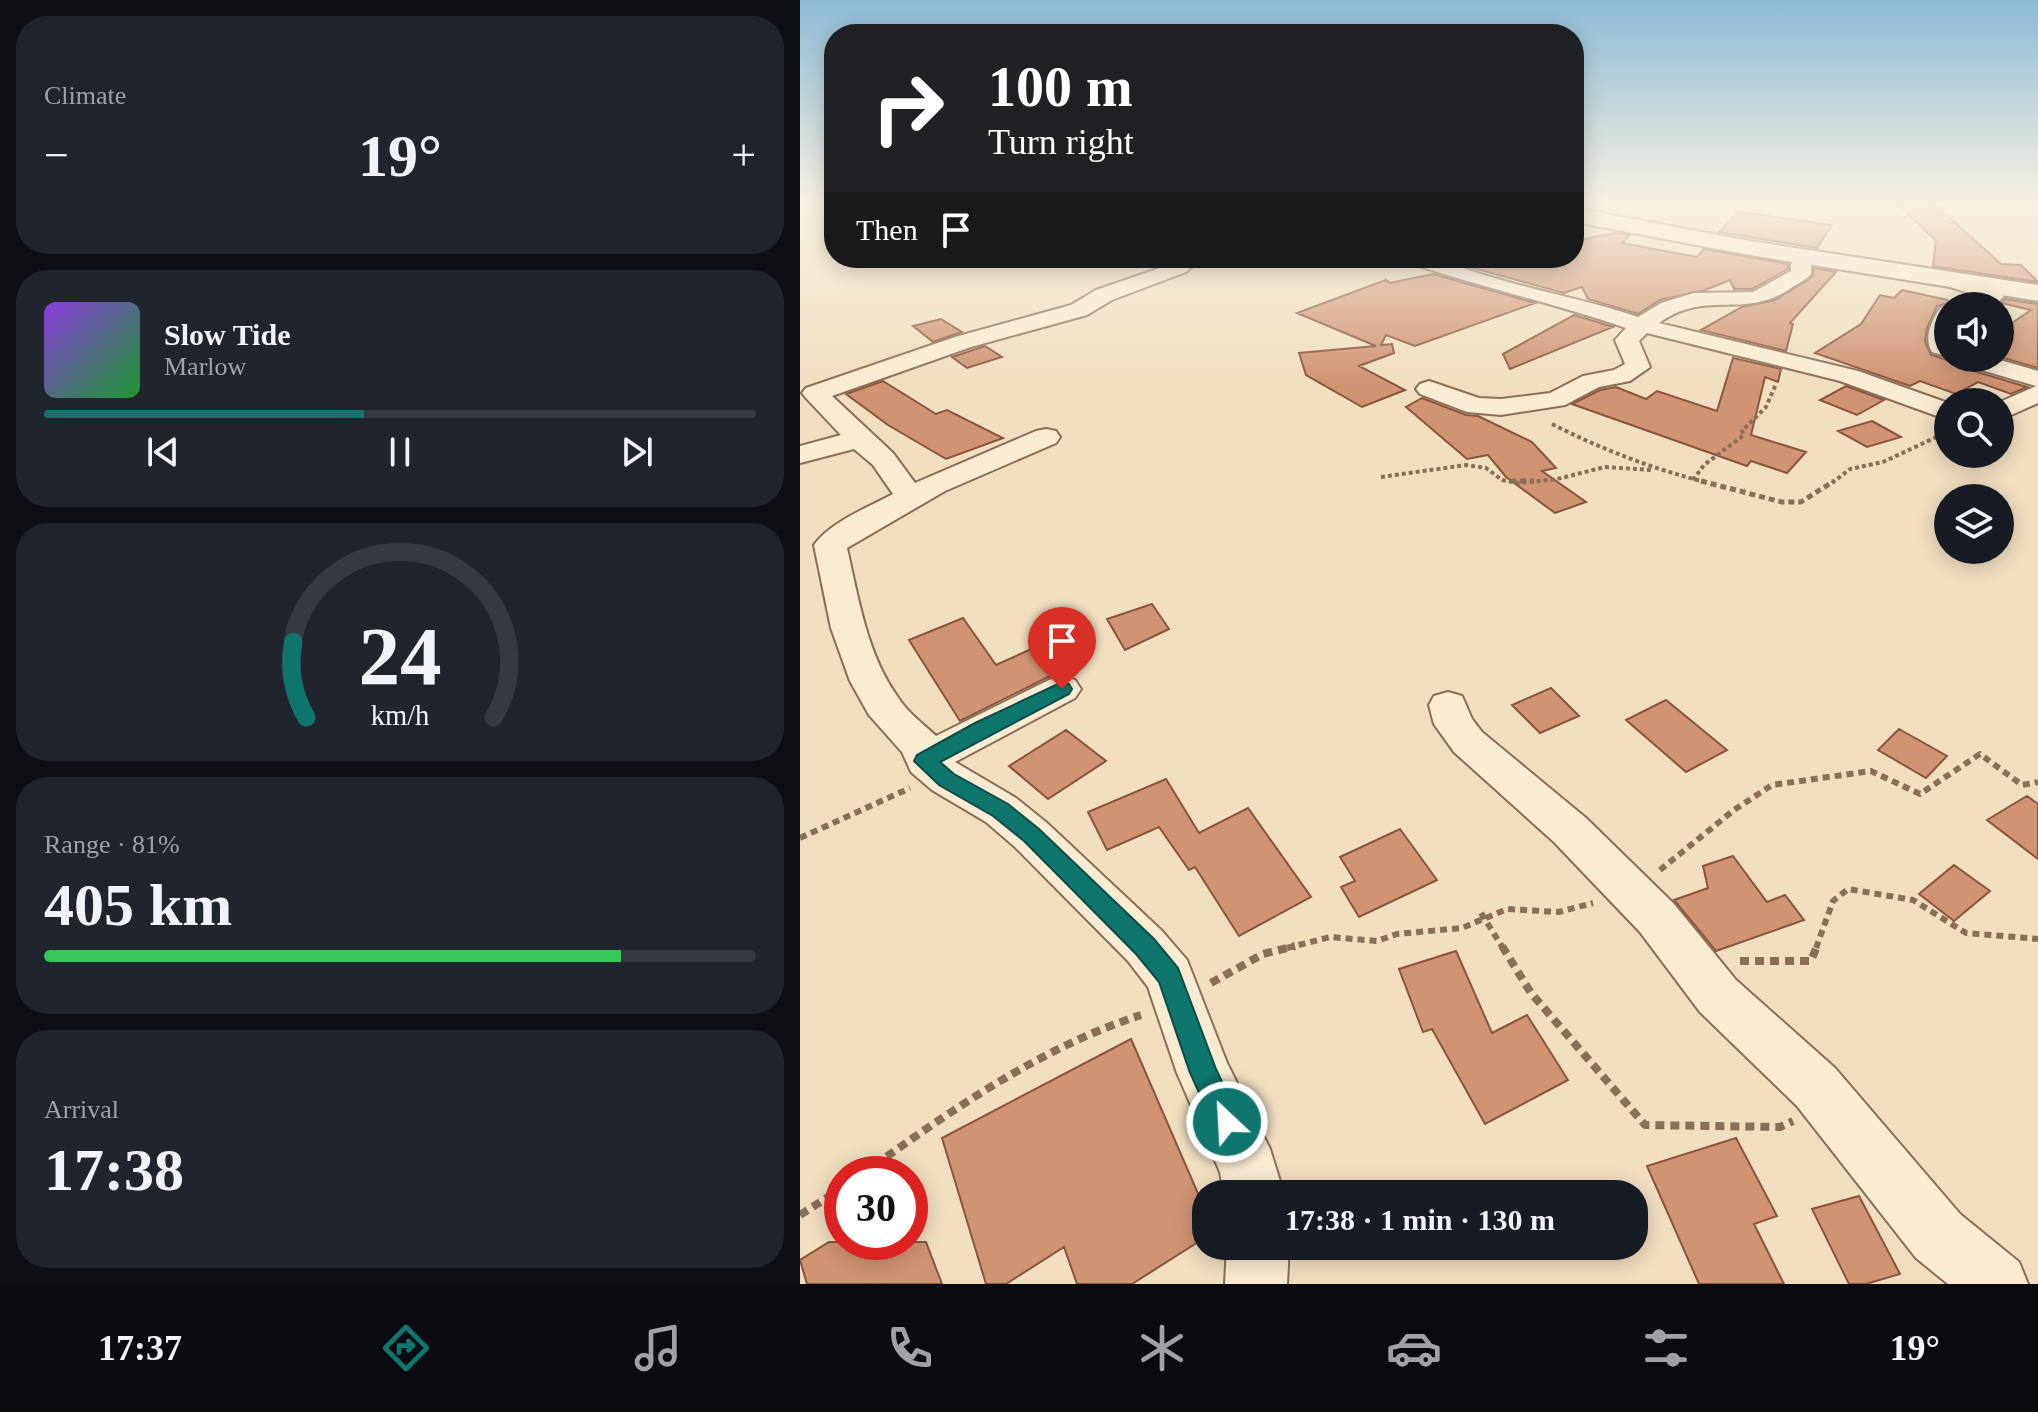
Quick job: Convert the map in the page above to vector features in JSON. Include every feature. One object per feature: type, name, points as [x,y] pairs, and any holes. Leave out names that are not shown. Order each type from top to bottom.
[{"type":"street","points":[[1429,389],[1476,406],[1556,400],[1592,381],[1621,376],[1638,367],[1627,340],[1640,325],[1680,301],[1763,296],[1777,289],[1784,280],[1801,274],[1802,263]]},
{"type":"street","points":[[1847,263],[2038,293]]},
{"type":"street","points":[[910,496],[883,459],[815,393],[963,342],[1079,310],[1104,295],[1179,268]]},
{"type":"street","points":[[1444,268],[1640,325],[1849,376],[1934,407]]},
{"type":"street","points":[[1943,279],[1988,292]]},
{"type":"street","points":[[2014,372],[2038,379]]},
{"type":"street","points":[[2014,405],[2038,393]]},
{"type":"street","points":[[1046,437],[954,473],[815,549],[836,578],[872,693],[903,731],[921,746],[932,767],[1001,810],[1031,835],[1145,946],[1169,976],[1204,1073],[1251,1180]]},
{"type":"street","points":[[800,455],[859,439]]},
{"type":"street","points":[[932,767],[982,728],[1062,689]]},
{"type":"street","points":[[1448,705],[1454,724],[1468,742],[1570,830],[1657,920],[1718,996],[1816,1087],[1938,1236],[1997,1284]]},
{"type":"street","points":[[1256,1284],[1257,1260]]},
{"type":"path","points":[[1693,480],[1704,465],[1744,435],[1742,431],[1766,407],[1776,384]]},
{"type":"path","points":[[1511,405],[1602,449],[1656,470],[1782,502],[1801,502],[1821,492],[1850,469],[1883,462],[1934,438]]},
{"type":"path","points":[[1381,477],[1419,470],[1441,471],[1466,465],[1486,468],[1502,480],[1519,483],[1557,479],[1605,467],[1656,470]]},
{"type":"path","points":[[1657,920],[1668,865],[1734,810],[1772,785],[1871,771],[1920,794],[1980,754],[2022,785],[2038,782]]},
{"type":"path","points":[[800,838],[932,767]]},
{"type":"path","points":[[888,1156],[993,1082],[1112,1023],[1178,1004],[1231,970],[1263,954],[1330,937],[1377,941],[1397,934],[1462,928],[1483,916],[1507,909],[1559,912],[1605,900],[1657,920],[1726,965],[1748,959],[1811,961],[1833,901],[1848,889],[1913,900],[1966,933],[2038,939]]},
{"type":"path","points":[[1483,916],[1531,993],[1645,1125],[1780,1127],[1830,1104]]},
{"type":"path","points":[[800,1215],[824,1200]]},
{"type":"building","points":[[1584,263],[1788,264],[1788,269],[1752,289],[1734,289],[1730,280],[1705,290],[1660,300],[1638,314],[1588,299],[1582,287],[1564,293],[1473,268],[1584,268]]},
{"type":"building","points":[[1933,263],[2021,265],[2038,282],[1933,266]]},
{"type":"building","points":[[1814,268],[1836,272],[1790,323],[1793,324],[1786,351],[1701,330],[1742,307],[1775,300],[1813,276]]},
{"type":"building","points":[[1433,274],[1535,303],[1415,346],[1386,335],[1381,345],[1392,344],[1394,353],[1359,366],[1405,390],[1362,407],[1306,375],[1299,353],[1376,346],[1297,313],[1386,280],[1390,283]]},
{"type":"building","points":[[1902,290],[1934,297],[1934,313],[1925,341],[1934,356],[1934,372],[1977,372],[2027,387],[2014,393],[2014,388],[1994,388],[1978,382],[1967,388],[1939,388],[1920,381],[1910,386],[1815,353],[1861,324],[1880,295],[1894,298]]},
{"type":"building","points":[[2014,300],[2038,304],[2038,368],[2014,361],[2014,322],[2031,310],[2014,306]]},
{"type":"building","points":[[1574,315],[1613,327],[1510,369],[1503,354]]},
{"type":"building","points":[[941,319],[962,332],[933,342],[913,326]]},
{"type":"building","points":[[985,346],[1002,357],[967,368],[952,357]]},
{"type":"building","points":[[1733,358],[1781,369],[1778,382],[1765,377],[1751,435],[1806,452],[1787,473],[1751,461],[1747,466],[1572,404],[1600,390],[1616,387],[1646,399],[1657,391],[1717,411]]},
{"type":"building","points":[[883,381],[936,414],[947,410],[1003,438],[946,459],[888,425],[846,394]]},
{"type":"building","points":[[1846,386],[1884,400],[1857,415],[1820,400]]},
{"type":"building","points":[[1422,398],[1466,415],[1478,416],[1532,442],[1556,468],[1542,471],[1586,502],[1555,513],[1506,477],[1488,455],[1467,459],[1406,407]]},
{"type":"building","points":[[1872,421],[1901,437],[1867,447],[1838,431]]},
{"type":"building","points":[[1152,604],[1169,629],[1125,650],[1107,619]]},
{"type":"building","points":[[963,618],[996,665],[1060,636],[1085,663],[1072,666],[1074,674],[1071,676],[1061,673],[1048,677],[960,721],[909,640]]},
{"type":"building","points":[[1551,688],[1579,716],[1540,733],[1512,705]]},
{"type":"building","points":[[1666,700],[1727,750],[1686,772],[1626,720]]},
{"type":"building","points":[[1899,729],[1947,756],[1926,778],[1878,750]]},
{"type":"building","points":[[1066,730],[1106,761],[1048,799],[1009,766]]},
{"type":"building","points":[[1166,779],[1199,833],[1248,808],[1311,897],[1239,936],[1195,867],[1189,870],[1159,827],[1107,850],[1088,812]]},
{"type":"building","points":[[2027,796],[2038,804],[2038,859],[1987,820]]},
{"type":"building","points":[[1400,829],[1437,880],[1359,917],[1341,887],[1355,881],[1340,857]]},
{"type":"building","points":[[1733,856],[1767,902],[1785,895],[1804,920],[1716,951],[1674,900],[1708,888],[1703,866]]},
{"type":"building","points":[[1954,865],[1990,891],[1954,921],[1919,894]]},
{"type":"building","points":[[1456,951],[1492,1033],[1527,1015],[1568,1080],[1485,1124],[1432,1029],[1423,1032],[1399,969]]},
{"type":"building","points":[[1131,1039],[1192,1180],[1192,1246],[1132,1284],[1077,1284],[1064,1247],[1006,1284],[986,1284],[942,1138]]},
{"type":"building","points":[[1736,1138],[1777,1216],[1754,1224],[1784,1284],[1699,1284],[1647,1166]]},
{"type":"building","points":[[1859,1196],[1900,1274],[1866,1284],[1849,1284],[1812,1209]]},
{"type":"building","points":[[824,1245],[824,1260],[928,1260],[928,1247],[942,1284],[807,1284],[800,1260]]},
{"type":"route","points":[[1062,689],[982,728],[925,761],[947,779],[1001,810],[1031,835],[1145,946],[1169,976],[1204,1073],[1227,1122]]}]
